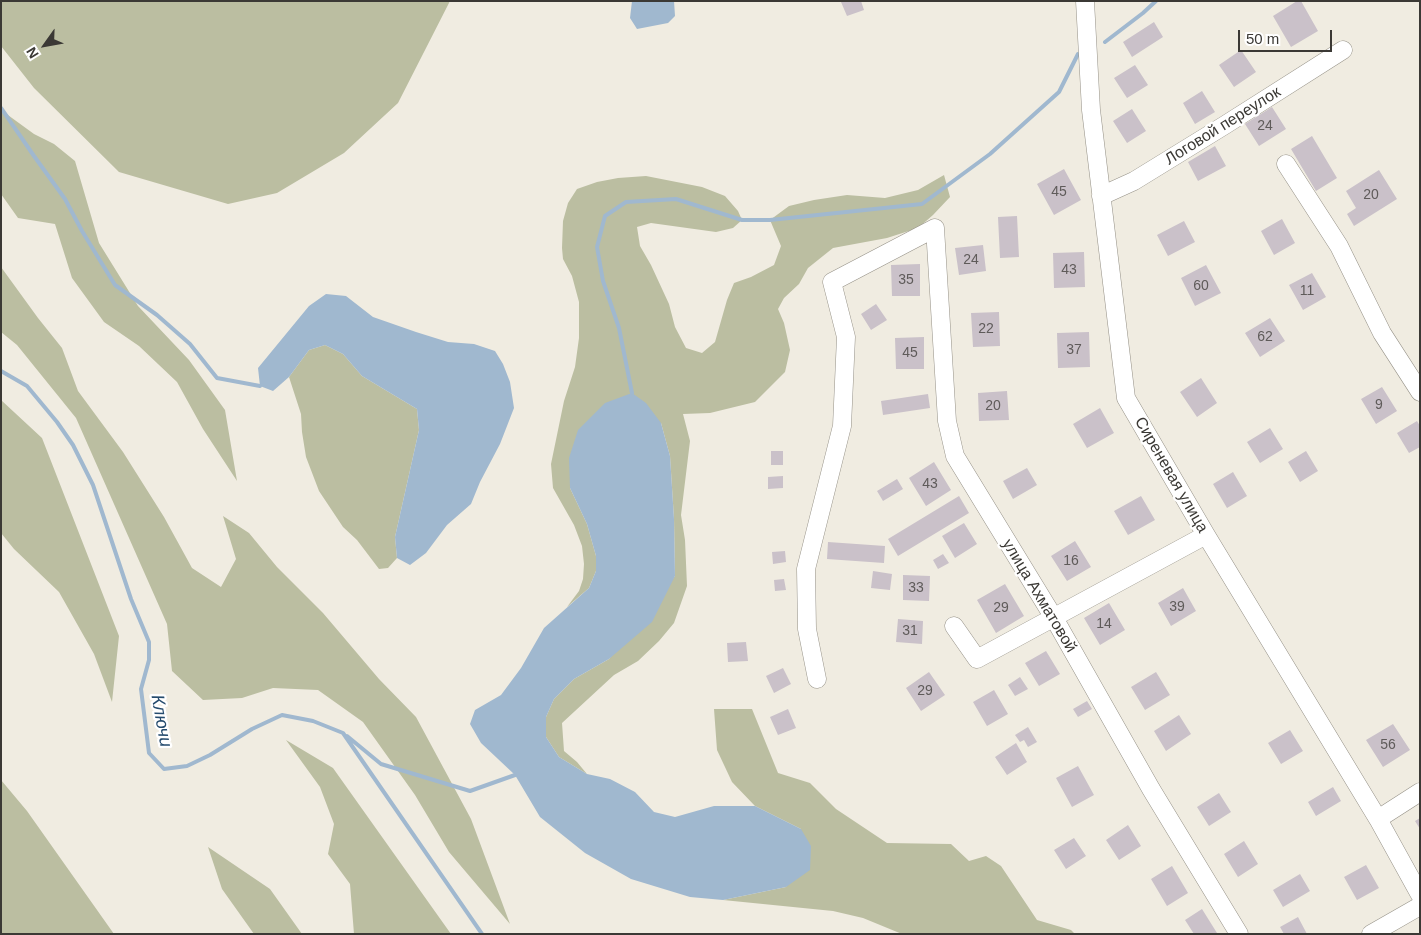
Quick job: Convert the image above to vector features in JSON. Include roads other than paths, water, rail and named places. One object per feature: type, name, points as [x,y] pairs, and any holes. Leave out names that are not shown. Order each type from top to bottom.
[{"type":"street","name":"Сиреневая улица","points":[[1085,1],[1091,110],[1126,398],[1206,535],[1378,819],[1420,895]]},
{"type":"street","name":"Логовой переулок","points":[[1101,196],[1142,176],[1342,50]]},
{"type":"street","points":[[1286,164],[1339,246],[1382,333],[1420,392]]},
{"type":"street","name":"улица Ахматовой","points":[[817,679],[807,629],[806,569],[842,426],[846,337],[832,282],[935,228],[947,421],[955,456],[1054,618],[1151,789],[1239,934]]},
{"type":"street","points":[[954,626],[977,659],[1206,535]]},
{"type":"street","points":[[1378,819],[1420,792]]},
{"type":"street","points":[[1371,934],[1420,906]]},
{"type":"water","points":[[632,1],[674,1],[675,16],[668,23],[637,29],[630,18]]},
{"type":"water","points":[[326,294],[346,296],[373,317],[416,332],[448,342],[474,344],[495,351],[503,364],[510,382],[514,408],[500,444],[471,504],[447,525],[426,553],[410,565],[397,558],[395,537],[419,430],[417,409],[362,376],[343,354],[325,345],[309,350],[289,377],[273,391],[260,386],[258,368],[309,306]]},
{"type":"water","points":[[632,393],[646,403],[661,423],[670,456],[675,576],[652,622],[609,659],[574,679],[554,699],[546,717],[546,737],[559,757],[587,774],[610,779],[635,792],[654,812],[675,817],[714,806],[755,806],[801,829],[811,846],[810,870],[786,887],[723,900],[690,897],[631,879],[585,853],[540,817],[515,775],[481,743],[470,724],[475,710],[501,695],[521,668],[544,628],[589,588],[596,571],[596,556],[587,524],[570,488],[569,458],[578,430],[605,403]]},
{"type":"waterway","points":[[1105,42],[1156,1]]},
{"type":"waterway","points":[[632,393],[619,328],[603,281],[597,247],[605,216],[626,202],[676,199],[742,220],[770,220],[922,204],[990,154],[1059,92],[1078,54]]},
{"type":"waterway","points":[[1,108],[65,199],[115,285],[157,315],[190,344],[217,378],[260,386]]},
{"type":"waterway","name":"Ключи","points":[[1,371],[27,386],[57,422],[73,445],[93,485],[131,599],[149,642],[149,660],[141,689],[149,753],[164,769],[187,766],[210,755],[252,729],[282,715],[313,721],[343,733],[482,934]]},
{"type":"waterway","points":[[347,736],[381,764],[470,791],[515,775]]}]
